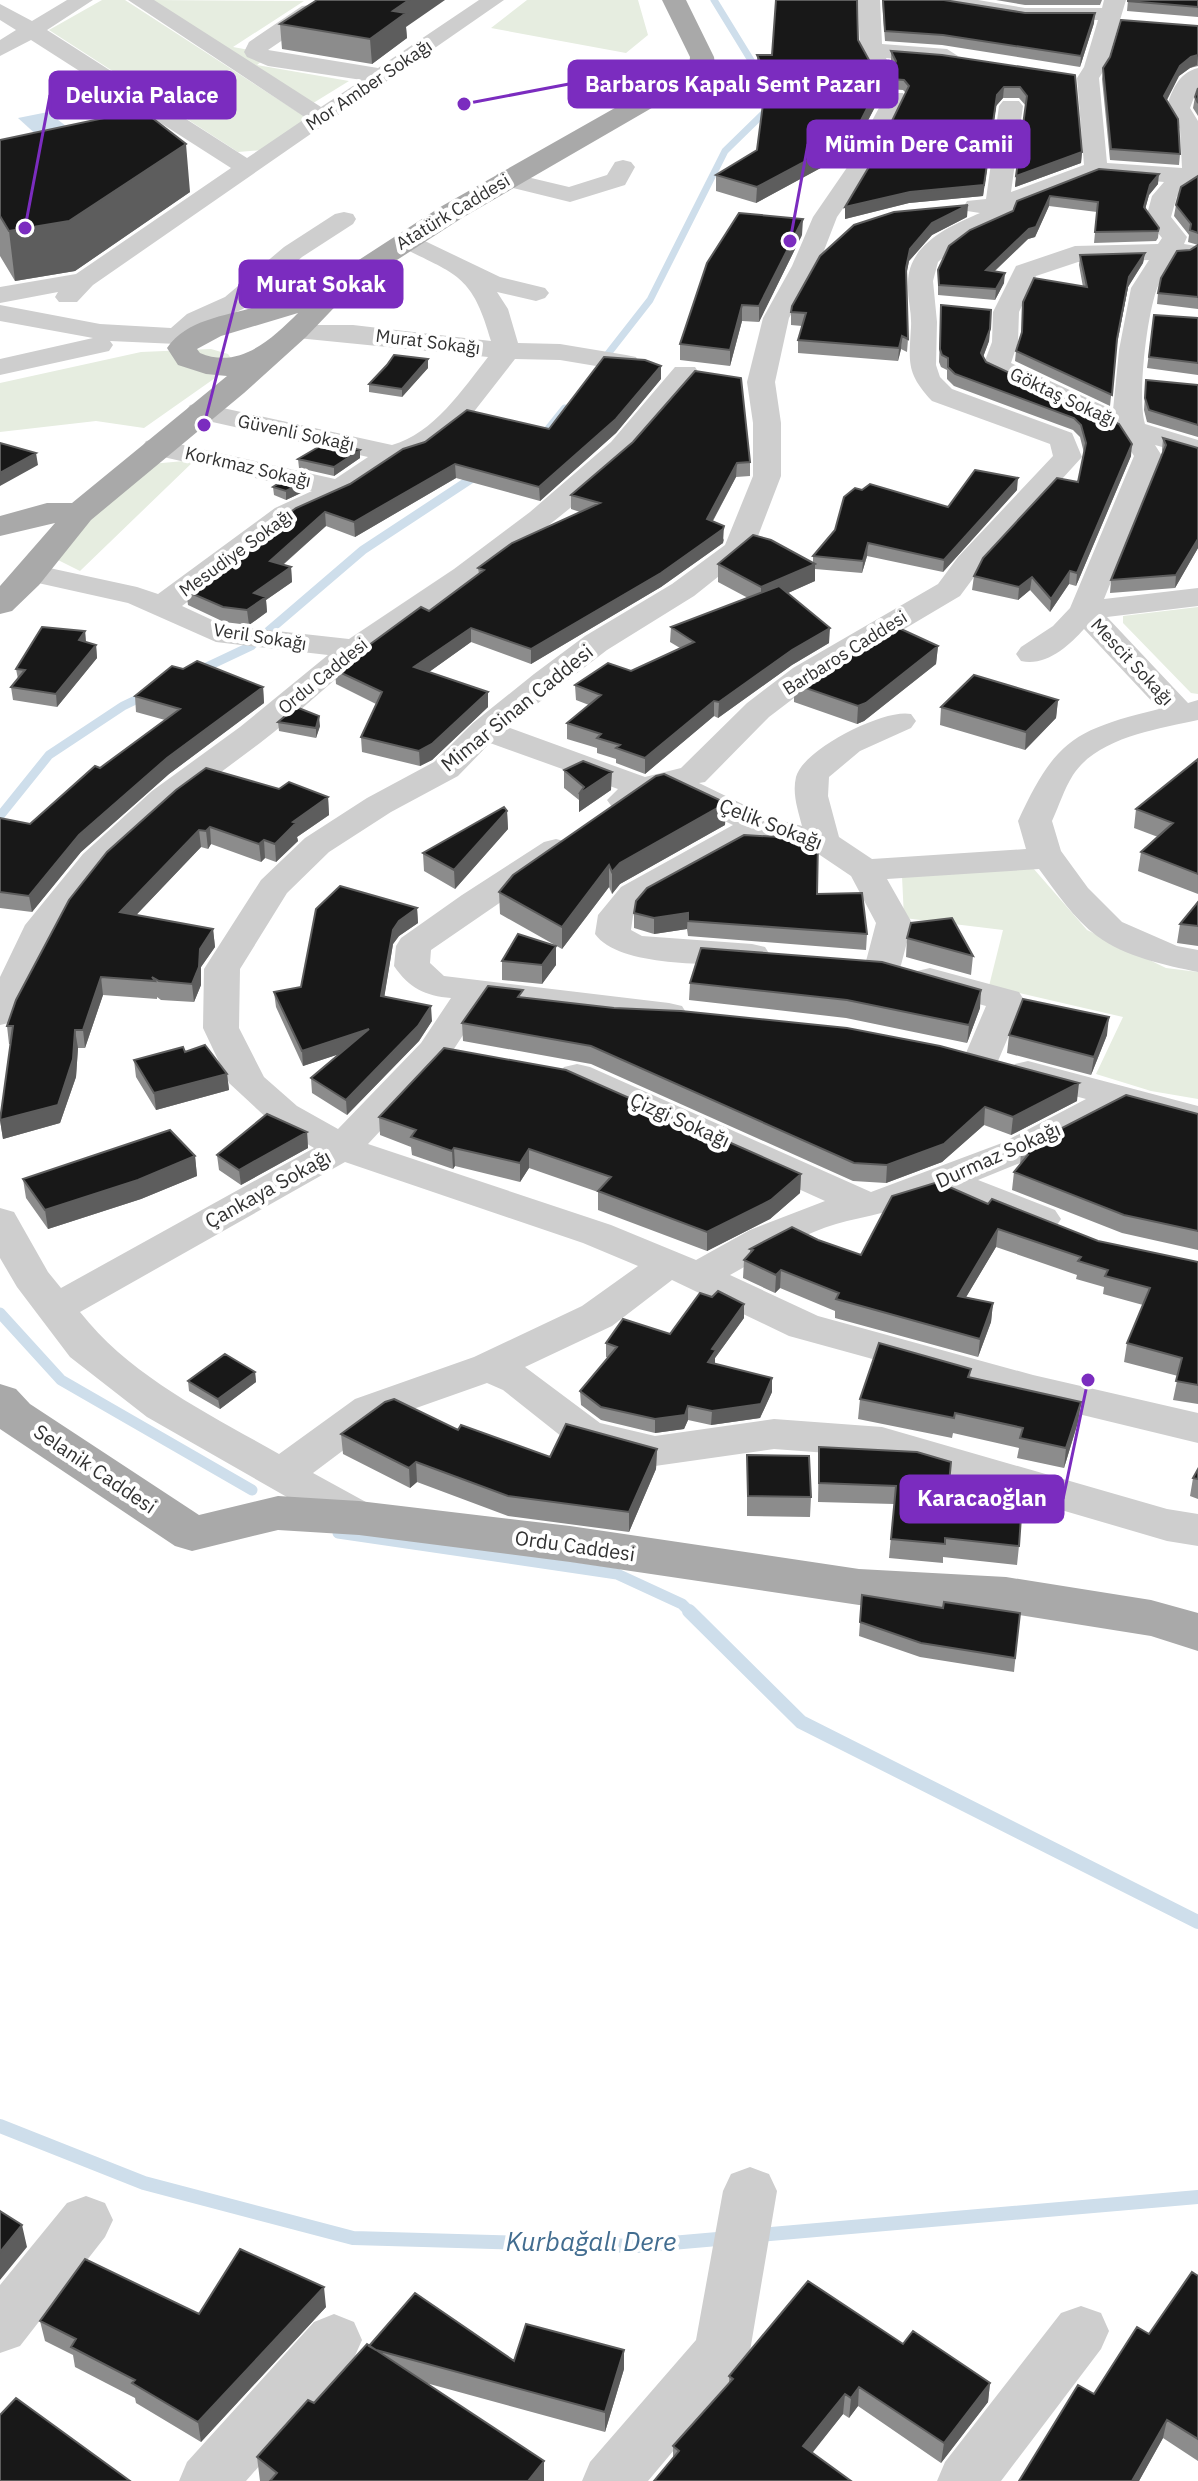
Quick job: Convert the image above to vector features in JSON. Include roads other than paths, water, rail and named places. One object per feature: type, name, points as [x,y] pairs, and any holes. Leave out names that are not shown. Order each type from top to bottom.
[{"type":"main road","points":[[649,0],[671,69]]},
{"type":"main road","name":"Atatürk Caddesi","points":[[0,604],[47,513],[189,394],[202,378],[196,344],[280,310],[308,292],[332,270],[529,149],[671,69],[698,71],[703,64],[696,43],[674,0]]},
{"type":"main road","name":"Atatürk Caddesi","points":[[16,570],[156,447],[233,387],[296,331],[342,283],[671,69]]},
{"type":"main road","points":[[196,344],[232,367],[264,357]]},
{"type":"main road","points":[[0,526],[47,513],[80,513]]},
{"type":"main road","name":"Selanik Caddesi","points":[[4,1411],[192,1534],[278,1513],[359,1518]]},
{"type":"main road","name":"Ordu Caddesi","points":[[359,1518],[570,1544],[859,1587],[1006,1595],[1151,1618],[1198,1632]]},
{"type":"street","points":[[0,49],[82,0]]},
{"type":"street","points":[[139,0],[322,118]]},
{"type":"street","name":"Mor Amber Sokağı","points":[[84,280],[493,0]]},
{"type":"street","points":[[671,69],[754,90],[871,97],[869,0]]},
{"type":"street","points":[[937,0],[1025,14],[1116,14],[1088,78],[1096,169],[1196,177]]},
{"type":"street","points":[[0,10],[245,167]]},
{"type":"street","points":[[310,11],[257,47],[255,52],[268,59],[383,76]]},
{"type":"street","points":[[871,50],[968,59]]},
{"type":"street","points":[[1063,75],[1088,78]]},
{"type":"street","points":[[1194,84],[1178,108],[1192,129],[1196,177]]},
{"type":"street","name":"Mimar Sinan Caddesi","points":[[871,97],[858,170],[825,217],[805,266],[776,318],[722,377],[767,423],[767,476],[738,549],[683,590],[596,643],[484,730],[446,769],[379,805],[317,845],[273,887],[222,969],[221,1028],[248,1083],[284,1114],[342,1148],[597,1234],[804,1326],[1004,1381],[1198,1428]]},
{"type":"street","points":[[948,207],[997,206],[1011,106]]},
{"type":"street","points":[[506,179],[570,195],[616,180],[623,167]]},
{"type":"street","name":"Barbaros Caddesi","points":[[695,1017],[476,988],[434,986],[412,966],[414,946],[643,787],[693,775],[758,710],[804,675],[949,590],[969,563],[1068,457],[1062,439],[942,395],[928,381],[919,350],[924,327],[935,306],[921,271],[934,249],[958,233],[1002,213],[997,206],[1096,169]]},
{"type":"street","points":[[1032,654],[1064,633],[1084,611],[1148,456],[1133,429],[1127,410],[1145,379],[1132,350],[1144,288],[1175,237],[1158,218],[1160,200],[1171,184],[1196,177]]},
{"type":"street","points":[[1,327],[96,338],[196,344],[196,320],[234,303],[293,252],[344,219]]},
{"type":"street","points":[[805,266],[843,230]]},
{"type":"street","points":[[406,240],[492,283],[536,293]]},
{"type":"street","name":"Göktaş Sokağı","points":[[1133,429],[996,366],[1005,342],[1006,312],[1019,291],[1025,271],[1050,261],[1075,254],[1198,251]]},
{"type":"street","points":[[473,274],[495,309],[507,351]]},
{"type":"street","points":[[84,280],[63,302],[67,320],[96,338]]},
{"type":"street","points":[[0,295],[84,280]]},
{"type":"street","points":[[978,309],[1006,312]]},
{"type":"street","points":[[1139,314],[1169,317]]},
{"type":"street","name":"Murat Sokağı","points":[[296,331],[353,333],[507,351],[560,352],[624,365],[722,377]]},
{"type":"street","points":[[0,367],[96,338]]},
{"type":"street","name":"Mesudiye Sokağı","points":[[161,607],[285,514],[340,489],[392,454],[414,448],[459,412],[507,351]]},
{"type":"street","name":"Ordu Caddesi","points":[[0,1014],[43,925],[95,861],[164,798],[251,734],[355,649],[465,575],[540,518],[621,448],[722,377]]},
{"type":"street","name":"Güvenli Sokağı","points":[[200,411],[392,454]]},
{"type":"street","points":[[1133,429],[1198,449]]},
{"type":"street","name":"Korkmaz Sokağı","points":[[156,447],[340,489]]},
{"type":"street","name":"Veril Sokağı","points":[[16,570],[137,596],[216,633],[355,649]]},
{"type":"street","points":[[1084,611],[1196,593]]},
{"type":"street","name":"Mescit Sokağı","points":[[1084,611],[1190,712]]},
{"type":"street","points":[[1190,712],[1132,725],[1076,753],[1055,778],[1035,821],[1048,858],[1076,895],[1110,929],[1167,955],[1198,961]]},
{"type":"street","points":[[823,842],[811,796],[813,774],[848,744],[900,721]]},
{"type":"street","name":"Çelik Sokağı","points":[[484,730],[643,787],[667,781],[759,825],[823,842],[865,870],[894,923],[868,964],[1006,1000],[968,1056],[1119,1097]]},
{"type":"street","points":[[759,825],[633,894],[616,915],[613,934],[634,946],[780,958]]},
{"type":"street","points":[[865,870],[1048,858]]},
{"type":"street","name":"Çankaya Sokağı","points":[[28,1288],[342,1148],[451,1053],[476,988]]},
{"type":"street","name":"Çizgi Sokağı","points":[[545,1069],[577,1075],[869,1206]]},
{"type":"street","points":[[1119,1097],[1198,1118]]},
{"type":"street","name":"Durmaz Sokağı","points":[[283,1473],[370,1409],[489,1367],[597,1316],[683,1270],[839,1210],[869,1206],[943,1181],[1016,1151],[1119,1097]]},
{"type":"street","points":[[943,1181],[1069,1230]]},
{"type":"street","name":"Ordu Caddesi","points":[[0,1221],[28,1288],[85,1347],[162,1407],[359,1518]]},
{"type":"street","points":[[489,1367],[518,1380],[586,1434],[655,1451],[774,1434],[882,1442],[1167,1525],[1198,1530]]},
{"type":"street","points":[[611,2481],[722,2351],[750,2191]]},
{"type":"street","points":[[0,2328],[86,2220]]},
{"type":"street","points":[[966,2481],[1081,2331]]},
{"type":"street","points":[[208,2481],[334,2340]]},
{"type":"water","points":[[48,112],[85,141],[51,148],[18,118]]},
{"type":"waterway","points":[[600,364],[650,300],[725,151],[766,111],[768,88],[714,0]]},
{"type":"waterway","points":[[541,439],[565,409]]},
{"type":"waterway","points":[[198,671],[251,646],[363,550],[477,475]]},
{"type":"waterway","points":[[0,816],[49,755],[123,706],[146,695]]},
{"type":"waterway","points":[[0,1313],[61,1380],[252,1490]]},
{"type":"waterway","points":[[338,1533],[617,1574],[682,1604],[689,1611]]},
{"type":"waterway","points":[[689,1611],[801,1722],[1198,1922]]},
{"type":"waterway","name":"Kurbağalı Dere","points":[[0,2126],[144,2183],[353,2238],[637,2246],[729,2238]]},
{"type":"waterway","name":"Kurbağalı Dere","points":[[758,2235],[1198,2197]]},
{"type":"place","name":"Barbaros Kapalı Semt Pazarı","points":[[464,104]]},
{"type":"place","name":"Deluxia Palace","points":[[25,228]]},
{"type":"place","name":"Mümin Dere Camii","points":[[790,241]]},
{"type":"place","name":"Murat Sokak","points":[[204,425]]},
{"type":"place","name":"Karacaoğlan","points":[[1088,1380]]}]
